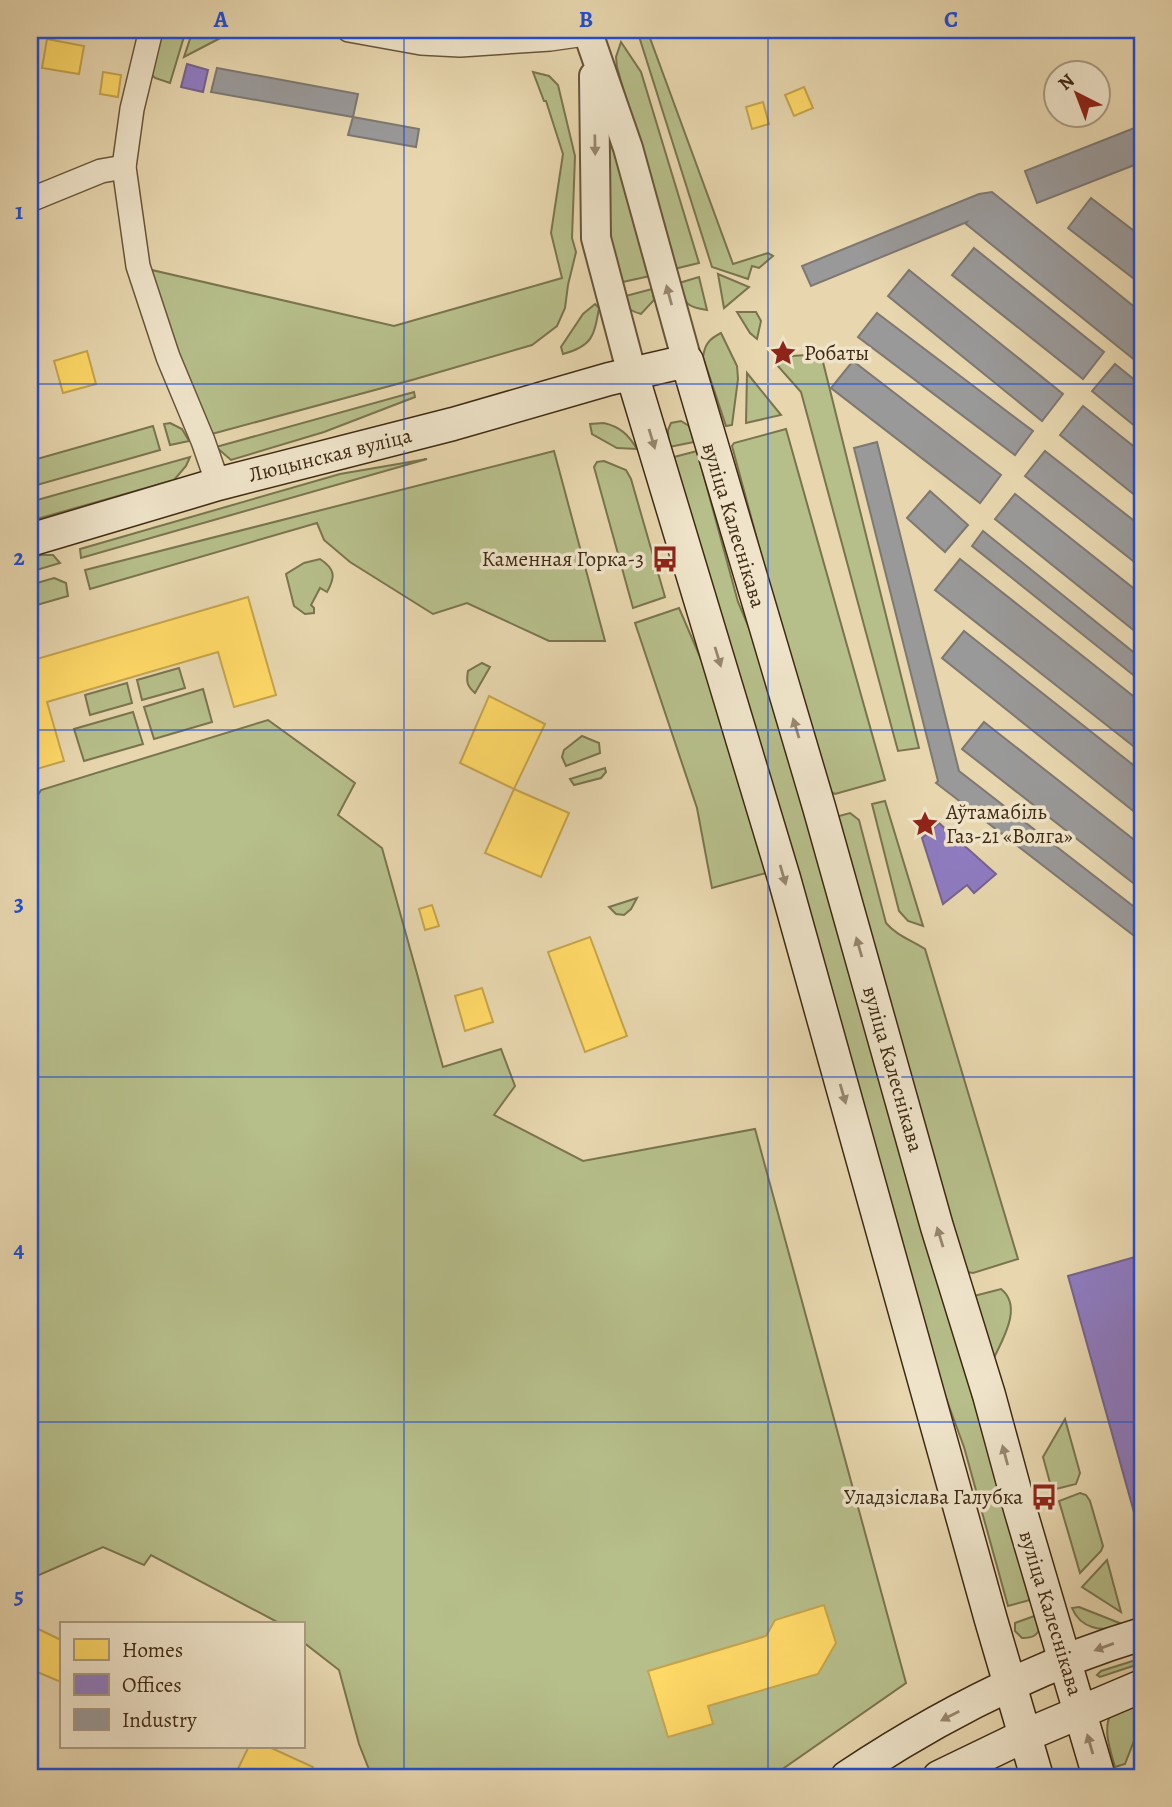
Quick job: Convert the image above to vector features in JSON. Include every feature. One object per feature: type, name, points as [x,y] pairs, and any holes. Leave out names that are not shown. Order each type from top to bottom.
[{"type":"main road","points":[[687,361],[632,374],[780,865],[1037,1777]]},
{"type":"main road","name":"вуліца Калеснікава","points":[[687,361],[819,807],[933,1213],[989,1395],[1099,1777]]},
{"type":"main road","name":"Люцынская вуліца","points":[[30,540],[218,484],[453,424],[632,374]]},
{"type":"main road","points":[[847,1777],[939,1722],[1011,1686],[1066,1661],[1142,1634]]},
{"type":"main road","points":[[939,1777],[1024,1736],[1142,1686]]},
{"type":"street","points":[[150,30],[132,109],[124,167],[138,266],[168,357],[218,484]]},
{"type":"street","points":[[349,30],[421,43],[460,45],[592,38],[596,238],[632,374]]},
{"type":"street","name":"вуліца Калеснікава","points":[[592,38],[628,148],[687,361]]},
{"type":"street","points":[[30,200],[101,172],[124,167]]},
{"type":"green space","points":[[159,30],[186,30],[170,83],[155,78],[150,73]]},
{"type":"green space","points":[[193,30],[217,30],[230,33],[184,57]]},
{"type":"green space","points":[[637,30],[647,30],[733,264],[768,253],[773,256],[759,268],[752,266],[748,279],[712,267]]},
{"type":"green space","points":[[621,42],[641,72],[699,263],[674,269],[617,67],[616,57]]},
{"type":"green space","points":[[533,72],[549,76],[558,85],[575,156],[572,238],[576,252],[565,308],[557,326],[532,345],[208,435],[143,268],[394,326],[562,278],[551,233],[563,154],[546,101]]},
{"type":"green space","points":[[600,95],[650,276],[618,283],[606,235]]},
{"type":"green space","points":[[718,274],[749,287],[724,308]]},
{"type":"green space","points":[[699,277],[707,310],[687,303],[679,283]]},
{"type":"green space","points":[[652,289],[654,300],[641,314],[629,308],[622,297]]},
{"type":"green space","points":[[595,304],[599,308],[590,339],[580,348],[563,354],[561,347],[583,314]]},
{"type":"green space","points":[[737,312],[756,312],[761,321],[757,339],[750,333]]},
{"type":"green space","points":[[721,333],[737,366],[738,379],[732,425],[726,426],[703,357],[708,342]]},
{"type":"green space","points":[[821,354],[919,748],[898,751],[801,392],[777,365],[792,356]]},
{"type":"green space","points":[[747,373],[781,415],[746,423]]},
{"type":"green space","points":[[414,392],[415,397],[324,432],[231,460],[216,447]]},
{"type":"green space","points":[[681,421],[689,426],[694,442],[669,447],[668,430],[671,423]]},
{"type":"green space","points":[[170,423],[182,429],[189,441],[170,445],[164,424]]},
{"type":"green space","points":[[604,423],[623,432],[637,449],[617,448],[592,434],[590,424]]},
{"type":"green space","points":[[153,426],[160,450],[30,487],[30,461]]},
{"type":"green space","points":[[786,429],[885,780],[835,794],[830,791],[790,662],[732,446],[734,443]]},
{"type":"green space","points":[[554,451],[605,641],[549,641],[467,603],[433,614],[350,562],[324,540],[317,523],[90,589],[85,570]]},
{"type":"green space","points":[[697,451],[738,602],[768,673],[1030,1600],[1008,1606],[964,1447],[936,1371],[674,457]]},
{"type":"green space","points":[[190,457],[174,480],[30,521],[30,502]]},
{"type":"green space","points":[[427,459],[81,558],[80,549],[340,474]]},
{"type":"green space","points":[[604,461],[626,470],[631,479],[665,597],[633,608],[594,467],[597,462]]},
{"type":"green space","points":[[53,555],[60,563],[30,572],[30,559]]},
{"type":"green space","points":[[320,559],[329,566],[332,582],[327,592],[320,588],[311,605],[314,613],[305,614],[294,606],[286,574],[304,563]]},
{"type":"green space","points":[[54,578],[66,583],[68,596],[30,607],[30,585]]},
{"type":"green space","points":[[679,608],[719,701],[766,873],[712,888],[697,808],[635,623]]},
{"type":"green space","points":[[482,663],[490,667],[475,693],[468,684],[468,671]]},
{"type":"green space","points":[[179,668],[185,688],[142,700],[137,680]]},
{"type":"green space","points":[[127,683],[132,703],[90,715],[85,695]]},
{"type":"green space","points":[[203,689],[212,722],[154,739],[144,707]]},
{"type":"green space","points":[[133,712],[143,744],[84,761],[74,729]]},
{"type":"green space","points":[[268,720],[355,783],[338,815],[382,848],[443,1067],[501,1049],[515,1086],[494,1115],[583,1161],[755,1129],[906,1683],[771,1777],[372,1777],[359,1744],[339,1670],[304,1643],[304,1622],[277,1622],[151,1555],[144,1565],[103,1547],[30,1579],[30,808],[41,790]]},
{"type":"green space","points":[[582,736],[599,743],[600,753],[566,766],[562,757],[564,750]]},
{"type":"green space","points":[[605,768],[606,772],[601,778],[574,785],[570,779]]},
{"type":"green space","points":[[885,801],[923,926],[908,921],[899,911],[872,804]]},
{"type":"green space","points":[[850,813],[859,820],[886,923],[899,935],[925,949],[1018,1259],[973,1273],[967,1272],[962,1266],[835,827],[839,816]]},
{"type":"green space","points":[[637,898],[624,915],[616,914],[609,907]]},
{"type":"green space","points":[[1001,1289],[1008,1296],[1011,1315],[992,1362],[974,1296]]},
{"type":"green space","points":[[1065,1419],[1080,1473],[1076,1484],[1052,1490],[1043,1457]]},
{"type":"green space","points":[[1080,1493],[1086,1495],[1090,1501],[1103,1546],[1080,1573],[1059,1501]]},
{"type":"green space","points":[[1107,1560],[1121,1612],[1082,1587]]},
{"type":"green space","points":[[1079,1607],[1122,1624],[1107,1629],[1093,1627],[1081,1620],[1072,1608]]},
{"type":"green space","points":[[1037,1615],[1041,1626],[1038,1632],[1032,1637],[1022,1638],[1015,1631],[1015,1623]]},
{"type":"green space","points":[[1142,1658],[1142,1663],[1100,1677],[1097,1675],[1101,1671]]},
{"type":"green space","points":[[1142,1689],[1142,1720],[1125,1764],[1115,1767],[1107,1729],[1110,1714],[1124,1700]]},
{"type":"building: Homes","points":[[47,39],[84,46],[79,74],[42,68]]},
{"type":"building: Homes","points":[[103,72],[121,75],[118,97],[100,94]]},
{"type":"building: Homes","points":[[804,87],[813,108],[794,116],[785,95]]},
{"type":"building: Homes","points":[[763,102],[769,124],[752,129],[746,107]]},
{"type":"building: Homes","points":[[30,138],[38,164],[30,166]]},
{"type":"building: Homes","points":[[87,351],[96,384],[63,393],[54,361]]},
{"type":"building: Homes","points":[[248,597],[276,695],[234,707],[218,652],[47,702],[64,761],[30,771],[30,661]]},
{"type":"building: Homes","points":[[489,696],[545,724],[514,789],[460,763]]},
{"type":"building: Homes","points":[[514,789],[569,813],[541,877],[485,853]]},
{"type":"building: Homes","points":[[432,905],[439,926],[425,930],[419,909]]},
{"type":"building: Homes","points":[[590,937],[627,1036],[585,1052],[548,952]]},
{"type":"building: Homes","points":[[482,988],[493,1022],[465,1031],[455,996]]},
{"type":"building: Homes","points":[[824,1605],[836,1643],[818,1674],[708,1706],[713,1724],[668,1737],[648,1671],[766,1636],[775,1620]]},
{"type":"building: Homes","points":[[30,1625],[60,1640],[60,1682],[30,1669]]},
{"type":"building: Homes","points":[[248,1748],[271,1748],[313,1767],[309,1777],[234,1777]]},
{"type":"building: Offices","points":[[187,64],[208,70],[203,92],[181,87]]},
{"type":"building: Offices","points":[[939,823],[996,874],[974,893],[967,885],[943,904],[922,838]]},
{"type":"building: Offices","points":[[1135,1257],[1142,1283],[1142,1529],[1139,1530],[1068,1276]]},
{"type":"building: Industry","points":[[217,68],[358,94],[353,117],[211,92]]},
{"type":"building: Industry","points":[[353,117],[419,129],[416,147],[348,135]]},
{"type":"building: Industry","points":[[1142,125],[1142,162],[1037,203],[1025,171]]},
{"type":"building: Industry","points":[[992,192],[1142,313],[1142,366],[966,224],[967,222],[811,286],[802,266],[979,194]]},
{"type":"building: Industry","points":[[1091,198],[1142,237],[1142,285],[1068,228]]},
{"type":"building: Industry","points":[[974,248],[1104,352],[1083,379],[952,275]]},
{"type":"building: Industry","points":[[909,270],[1063,394],[1042,421],[888,296]]},
{"type":"building: Industry","points":[[877,313],[1033,431],[1015,455],[858,337]]},
{"type":"building: Industry","points":[[853,361],[1001,475],[980,503],[831,388]]},
{"type":"building: Industry","points":[[1115,364],[1142,386],[1142,432],[1092,391]]},
{"type":"building: Industry","points":[[1083,406],[1142,453],[1142,501],[1060,435]]},
{"type":"building: Industry","points":[[877,442],[959,771],[1142,913],[1142,942],[936,783],[938,781],[854,448]]},
{"type":"building: Industry","points":[[1045,451],[1142,527],[1142,568],[1025,476]]},
{"type":"building: Industry","points":[[930,491],[968,525],[945,552],[907,518]]},
{"type":"building: Industry","points":[[1015,494],[1142,595],[1142,637],[995,519]]},
{"type":"building: Industry","points":[[983,531],[1142,659],[1142,682],[972,546]]},
{"type":"building: Industry","points":[[960,559],[1142,703],[1142,753],[935,590]]},
{"type":"building: Industry","points":[[964,631],[1142,772],[1142,818],[942,658]]},
{"type":"building: Industry","points":[[984,722],[1142,846],[1142,890],[962,749]]},
{"type":"place","name":"Робаты","points":[[783,353]]},
{"type":"place","name":"Каменная Горка-3","points":[[665,559]]},
{"type":"place","name":"Аўтамабіль Газ-21 «Волга»","points":[[925,824]]},
{"type":"place","name":"Уладзіслава Галубка","points":[[1044,1497]]}]
